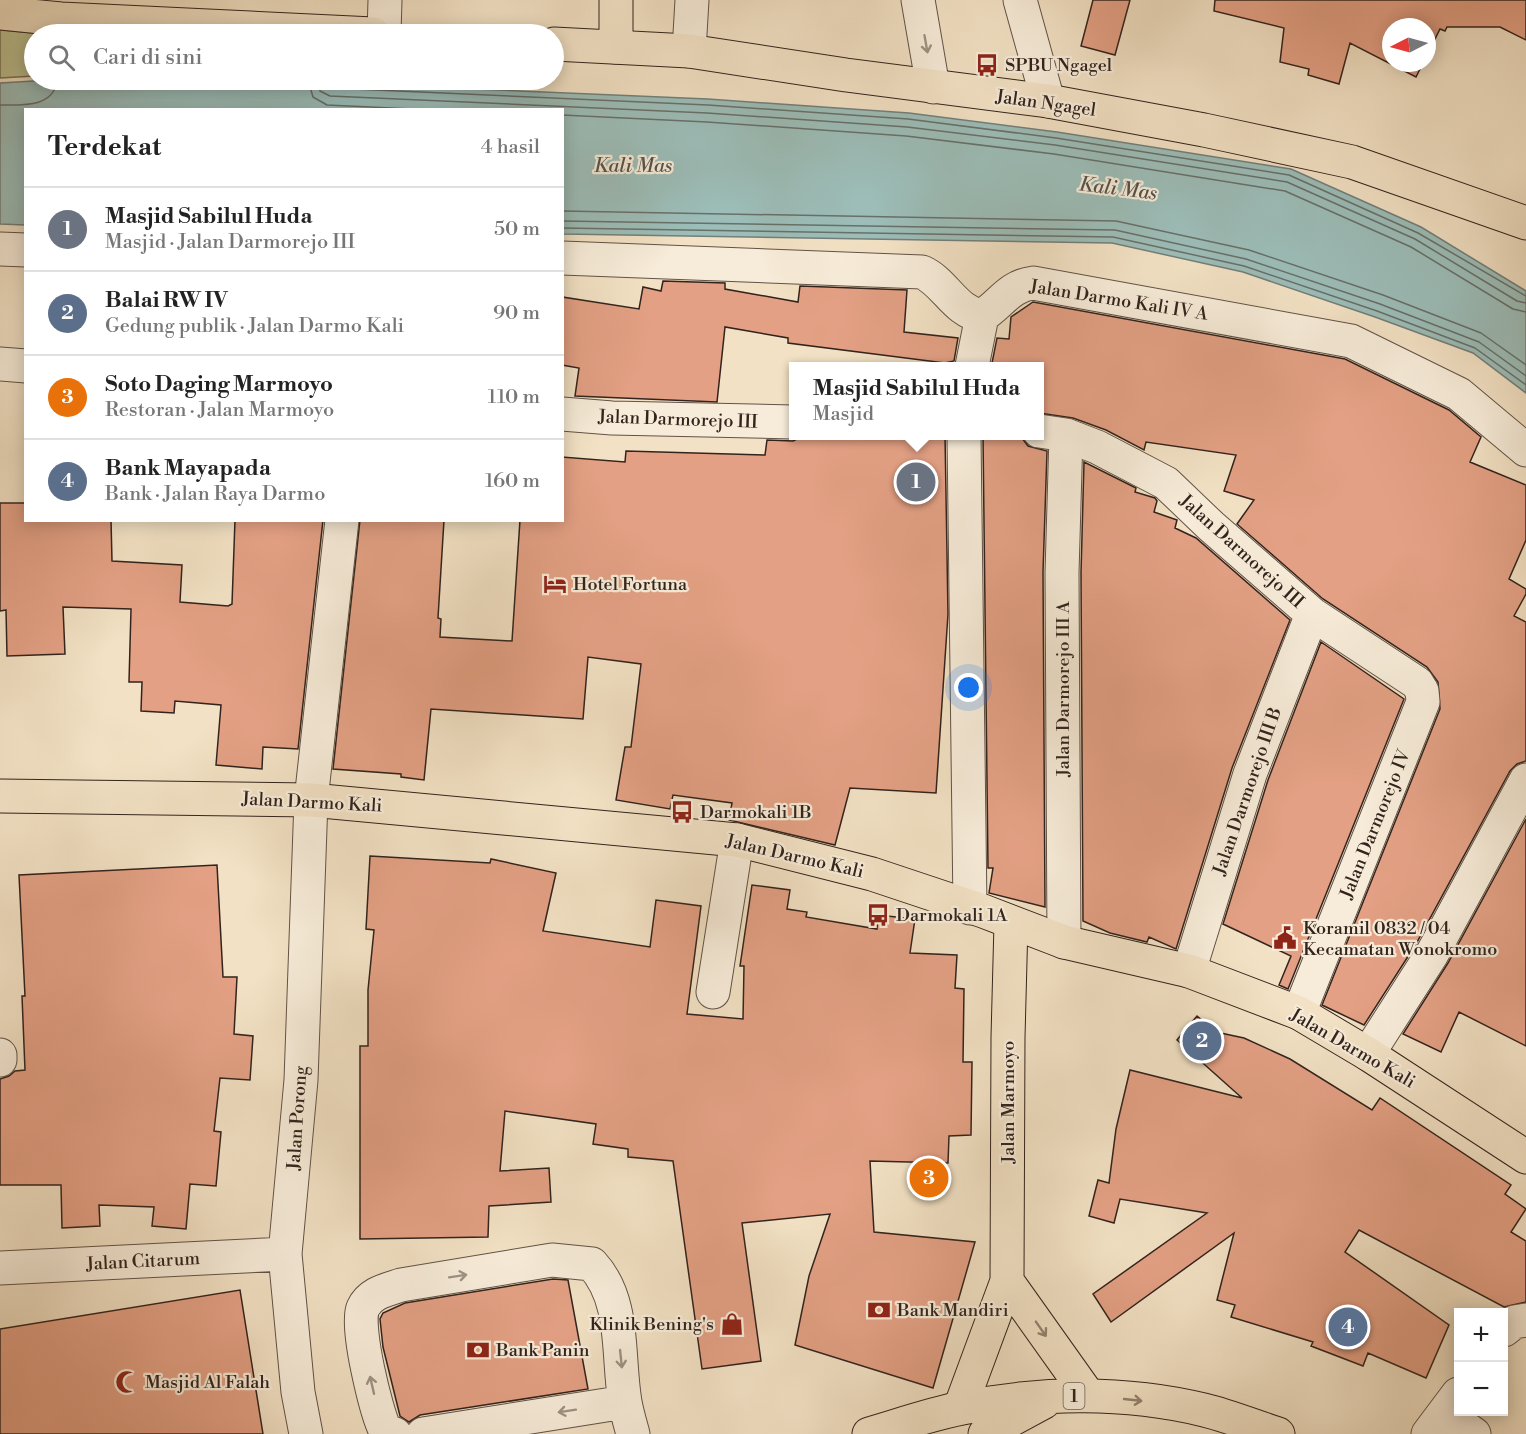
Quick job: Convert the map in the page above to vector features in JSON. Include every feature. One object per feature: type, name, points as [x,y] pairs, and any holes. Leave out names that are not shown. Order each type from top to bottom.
[{"type":"main road","points":[[616,0],[616,47]]},
{"type":"main road","points":[[0,13],[61,10],[242,24]]},
{"type":"main road","name":"Jalan Ngagel","points":[[564,44],[689,51],[933,87],[1048,101],[1352,162],[1526,223]]},
{"type":"main road","name":"Jalan Darmo Kali","points":[[0,796],[310,800],[737,840],[872,874],[1064,942],[1189,971],[1299,1013],[1368,1054],[1526,1157]]},
{"type":"main road","name":"Jalan Marmoyo","points":[[960,1408],[1007,1281],[1011,923]]},
{"type":"main road","points":[[1007,1281],[1088,1395]]},
{"type":"main road","name":"1","points":[[869,1434],[960,1408],[1005,1400],[1088,1395],[1165,1403],[1204,1410],[1278,1434]]},
{"type":"main road","points":[[985,1434],[1050,1398]]},
{"type":"street","points":[[364,0],[370,24]]},
{"type":"street","points":[[376,24],[385,0]]},
{"type":"street","points":[[689,51],[692,0]]},
{"type":"street","points":[[918,0],[933,87]]},
{"type":"street","points":[[1020,0],[1048,101]]},
{"type":"street","points":[[0,249],[24,250]]},
{"type":"street","points":[[564,258],[922,272],[932,276],[964,310],[982,315],[973,362]]},
{"type":"street","name":"Jalan Darmo Kali IV A","points":[[982,315],[993,309],[1010,290],[1020,284],[1033,283],[1351,341],[1459,394],[1526,450]]},
{"type":"street","points":[[0,364],[24,366]]},
{"type":"street","name":"Jalan Darmorejo III","points":[[564,414],[612,418],[789,422]]},
{"type":"street","name":"Jalan Darmorejo III","points":[[1052,433],[1097,447],[1166,483],[1211,526],[1312,614],[1417,683],[1422,691],[1423,702]]},
{"type":"street","name":"Jalan Darmorejo III A","points":[[1052,433],[1062,573],[1064,942]]},
{"type":"street","points":[[964,440],[970,908]]},
{"type":"street","name":"Jalan Porong","points":[[306,1434],[298,1392],[285,1254],[301,1080],[310,800],[342,522]]},
{"type":"street","name":"Jalan Darmorejo III B","points":[[1189,971],[1250,774],[1312,614]]},
{"type":"street","name":"Jalan Darmorejo IV","points":[[1299,1013],[1423,702]]},
{"type":"street","points":[[1368,1054],[1432,954],[1526,780]]},
{"type":"street","points":[[713,992],[737,840]]},
{"type":"street","points":[[0,1055],[0,1060]]},
{"type":"street","name":"Jalan Citarum","points":[[0,1268],[285,1254]]},
{"type":"street","points":[[395,1434],[385,1430],[380,1420],[370,1378],[360,1322],[363,1309],[368,1301],[377,1292],[400,1285],[552,1260],[592,1264],[603,1276],[616,1312],[625,1402],[633,1434]]},
{"type":"street","points":[[1508,1326],[1514,1322],[1526,1320]]},
{"type":"street","points":[[423,1434],[625,1402]]},
{"type":"street","points":[[1444,1414],[1474,1434]]},
{"type":"green space","points":[[0,30],[24,32],[24,77],[0,78]]},
{"type":"water","name":"Kali Mas","points":[[24,82],[24,90],[496,90],[708,99],[909,113],[1057,132],[1291,169],[1421,227],[1526,291],[1526,393],[1473,353],[1375,317],[1243,272],[1112,243],[564,234],[564,108],[24,108],[24,225],[0,224],[0,83]]},
{"type":"building","points":[[1093,0],[1130,0],[1115,55],[1081,46]]},
{"type":"building","points":[[1215,0],[1526,0],[1526,40],[1500,27],[1447,27],[1445,31],[1440,29],[1436,37],[1436,18],[1382,18],[1382,59],[1350,43],[1339,84],[1308,75],[1309,69],[1280,62],[1284,28],[1214,11]]},
{"type":"building","points":[[1406,72],[1418,72],[1416,77]]},
{"type":"building","points":[[663,281],[725,283],[725,289],[798,302],[800,286],[907,290],[904,332],[958,338],[954,361],[937,362],[788,343],[788,338],[725,327],[717,402],[575,396],[579,368],[564,365],[564,297],[639,309],[643,287],[661,291]]},
{"type":"building","points":[[1033,302],[1345,359],[1449,410],[1481,437],[1470,462],[1526,485],[1526,540],[1509,579],[1526,589],[1526,594],[1514,616],[1526,622],[1526,761],[1517,764],[1510,771],[1416,944],[1364,1025],[1322,1005],[1440,709],[1438,682],[1427,667],[1323,599],[1237,524],[1254,500],[1224,491],[1236,455],[1146,442],[1144,450],[1106,430],[1073,418],[1044,414],[1044,362],[992,362],[997,338],[1009,339],[1011,317]]},
{"type":"building","points":[[767,440],[945,440],[948,614],[936,793],[850,788],[835,845],[729,820],[732,803],[673,795],[670,809],[616,800],[625,747],[631,747],[641,664],[588,657],[583,719],[431,709],[424,780],[401,777],[401,774],[333,769],[360,522],[444,522],[438,618],[441,619],[440,637],[512,641],[520,522],[564,522],[564,457],[625,462],[626,451],[765,455]]},
{"type":"building","points":[[983,440],[1024,440],[1028,446],[1047,451],[1043,572],[1045,907],[989,893],[993,868],[988,868]]},
{"type":"building","points":[[1084,462],[1136,488],[1135,492],[1155,498],[1157,501],[1154,512],[1177,520],[1175,528],[1196,538],[1290,620],[1232,768],[1176,949],[1149,937],[1147,942],[1110,933],[1083,921],[1081,573]]},
{"type":"building","points":[[0,503],[24,503],[24,522],[111,522],[112,561],[182,565],[180,602],[228,606],[232,604],[235,522],[323,522],[298,749],[263,747],[262,769],[216,765],[221,705],[175,701],[174,713],[141,711],[142,682],[129,682],[131,609],[63,607],[65,654],[7,656],[6,610],[0,611]]},
{"type":"building","points":[[1321,642],[1404,699],[1288,989],[1279,985],[1291,956],[1223,924],[1268,780]]},
{"type":"building","points":[[1526,819],[1526,1046],[1459,1012],[1441,1052],[1403,1034],[1448,963]]},
{"type":"building","points":[[370,856],[490,863],[491,859],[556,873],[543,931],[650,947],[656,900],[701,906],[687,1014],[743,1019],[744,966],[740,966],[752,885],[790,890],[787,909],[807,912],[806,917],[877,929],[878,915],[915,919],[910,953],[957,955],[955,988],[964,989],[963,1062],[972,1062],[971,1135],[949,1136],[948,1163],[870,1161],[874,1232],[975,1242],[933,1388],[795,1345],[809,1276],[830,1214],[742,1223],[761,1361],[702,1369],[673,1161],[628,1157],[628,1149],[593,1144],[596,1124],[505,1111],[500,1171],[549,1168],[551,1202],[489,1206],[488,1237],[360,1239],[360,1046],[368,1046],[368,990],[374,930],[366,929]]},
{"type":"building","points":[[217,865],[223,977],[237,977],[234,1034],[253,1036],[250,1080],[220,1078],[214,1131],[221,1132],[216,1186],[190,1184],[186,1229],[152,1226],[154,1207],[99,1205],[100,1226],[62,1228],[61,1185],[0,1185],[0,1079],[15,1071],[25,1070],[22,996],[25,996],[19,875]]},
{"type":"building","points":[[1197,1016],[1216,1032],[1244,1038],[1290,1059],[1372,1110],[1380,1098],[1511,1185],[1505,1194],[1526,1209],[1511,1232],[1526,1241],[1526,1302],[1504,1307],[1359,1230],[1345,1252],[1449,1325],[1426,1378],[1368,1353],[1363,1366],[1311,1346],[1313,1342],[1231,1317],[1235,1305],[1217,1300],[1234,1233],[1111,1322],[1093,1294],[1207,1213],[1120,1199],[1114,1223],[1089,1216],[1098,1180],[1109,1183],[1116,1129],[1130,1070],[1242,1098],[1177,1040]]},
{"type":"building","name":"Bank Panin","points":[[553,1279],[568,1280],[588,1389],[420,1415],[409,1422],[400,1416],[383,1347],[380,1319],[383,1313],[405,1303]]},
{"type":"building","name":"Masjid Al Falah","points":[[240,1290],[263,1434],[0,1434],[0,1329]]},
{"type":"place","name":"SPBU Ngagel","points":[[987,65]]},
{"type":"place","name":"Masjid Sabilul Huda","points":[[916,482]]},
{"type":"place","name":"Hotel Fortuna","points":[[555,584]]},
{"type":"place","name":"Darmokali 1B","points":[[682,812]]},
{"type":"place","name":"Darmokali 1A","points":[[878,915]]},
{"type":"place","name":"Koramil 0832 / 04 Kecamatan Wonokromo","points":[[1285,938]]},
{"type":"place","name":"Balai RW IV","points":[[1202,1041]]},
{"type":"place","name":"Soto Daging Marmoyo","points":[[929,1178]]},
{"type":"place","name":"Bank Mandiri","points":[[879,1310]]},
{"type":"place","name":"Klinik Bening's","points":[[732,1324]]},
{"type":"place","name":"Bank Mayapada","points":[[1348,1327]]},
{"type":"place","name":"Bank Panin","points":[[478,1350]]},
{"type":"place","name":"Masjid Al Falah","points":[[127,1382]]}]
